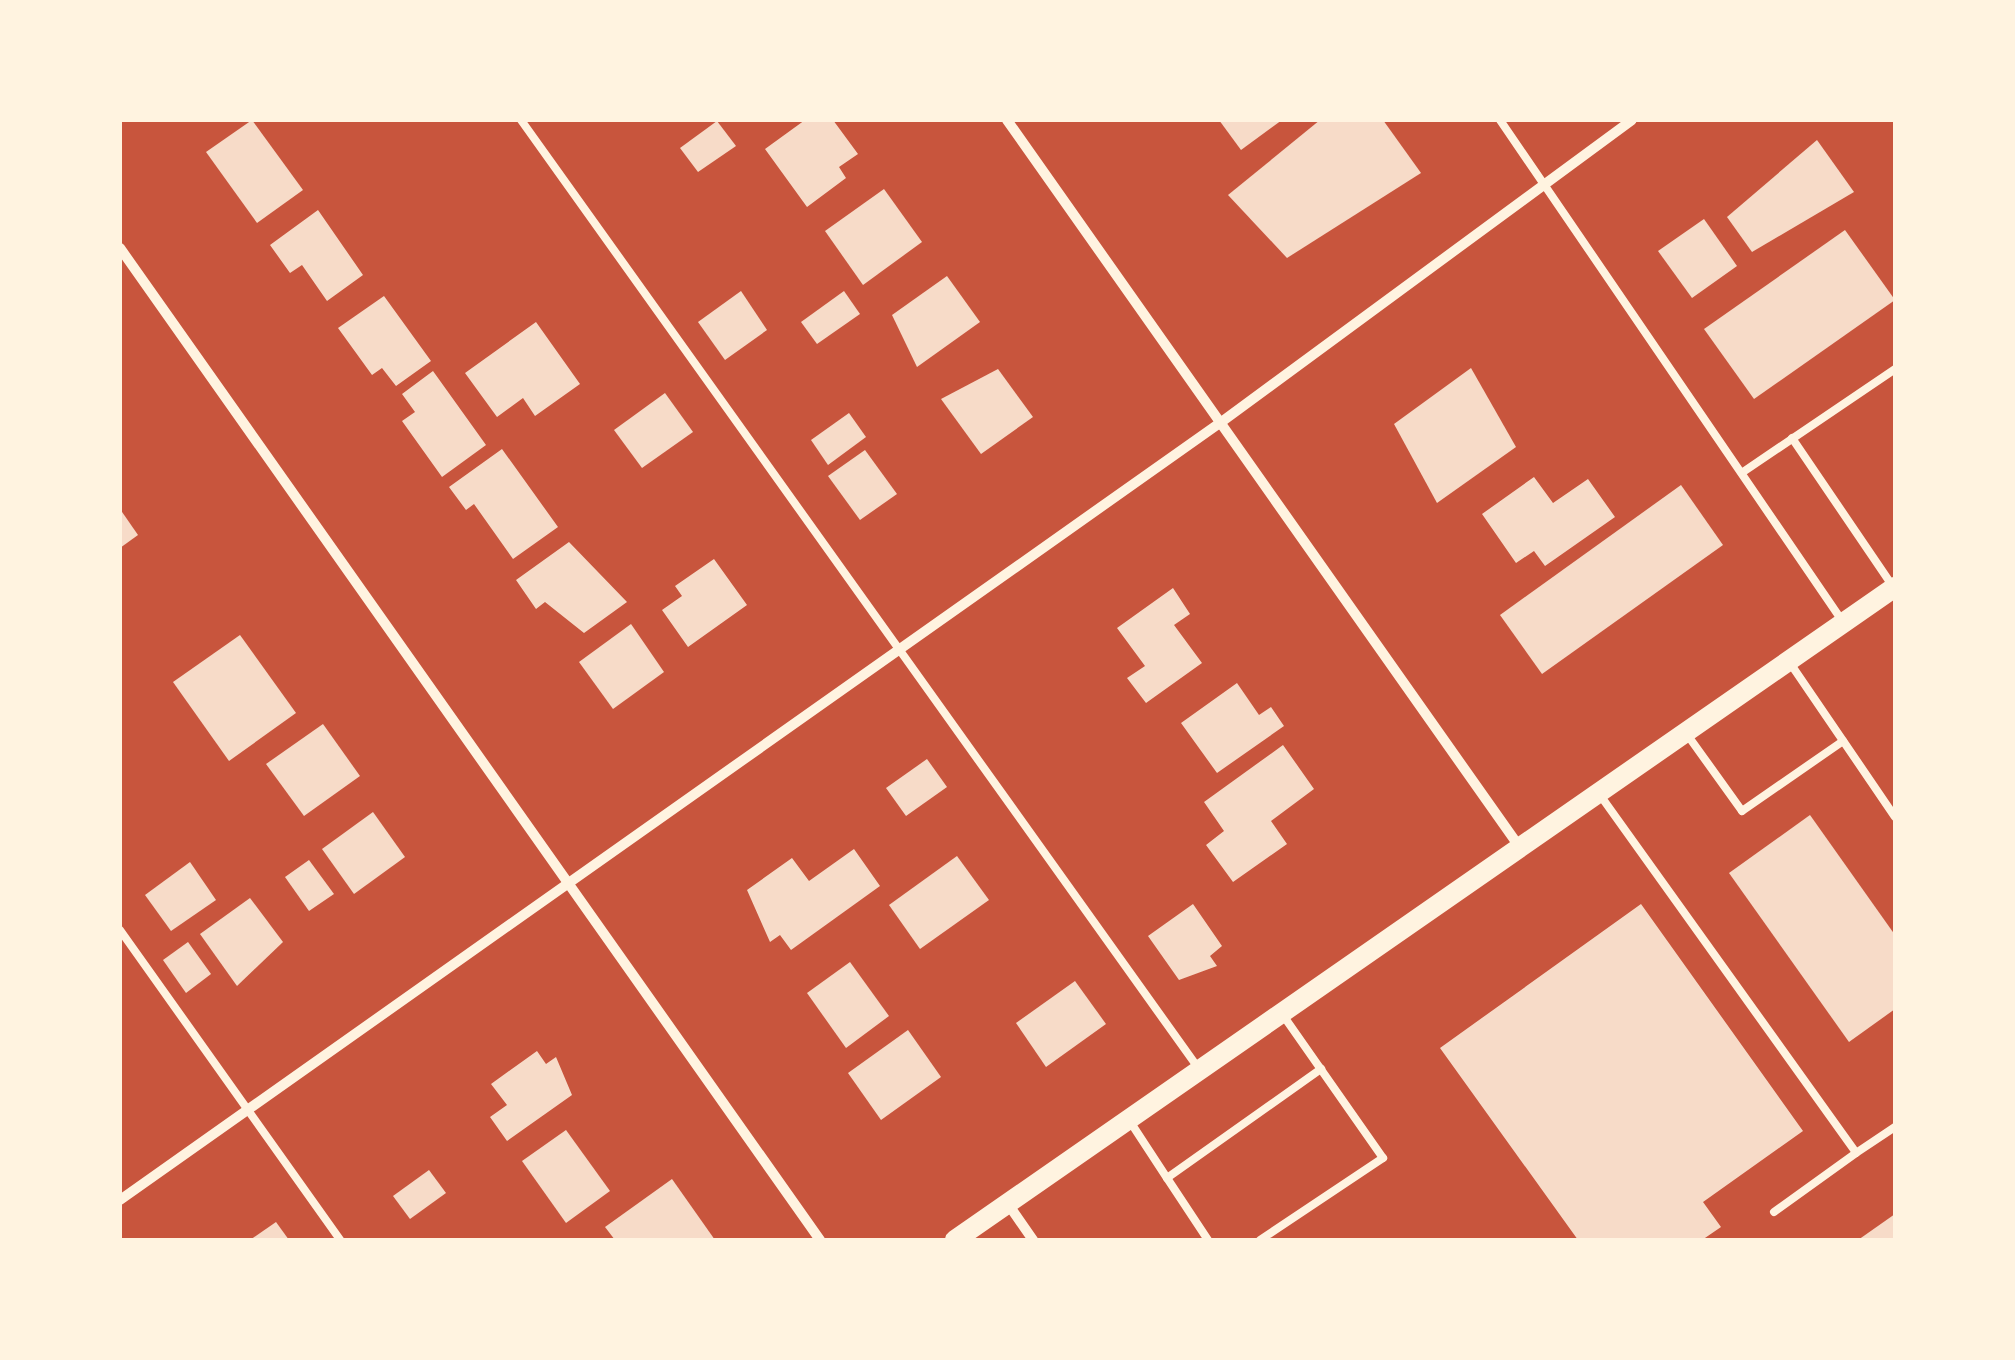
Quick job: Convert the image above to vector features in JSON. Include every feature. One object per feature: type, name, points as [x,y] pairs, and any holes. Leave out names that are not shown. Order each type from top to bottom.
[{"type":"main road","points":[[955,1240],[1518,844],[1845,626],[1895,588]]},
{"type":"street","points":[[1006,120],[1518,844]]},
{"type":"street","points":[[120,1200],[1220,423],[1632,120]]},
{"type":"street","points":[[120,248],[820,1240]]},
{"type":"street","points":[[1007,1203],[1033,1240]]},
{"type":"lane","points":[[521,120],[896,651],[1199,1069]]},
{"type":"lane","points":[[1500,120],[1744,472],[1845,626]]},
{"type":"lane","points":[[1744,472],[1895,369]]},
{"type":"lane","points":[[1792,438],[1895,588]]},
{"type":"lane","points":[[1790,663],[1895,817]]},
{"type":"lane","points":[[1686,733],[1742,811],[1843,741]]},
{"type":"lane","points":[[1597,792],[1856,1153]]},
{"type":"lane","points":[[120,930],[340,1240]]},
{"type":"lane","points":[[1260,1240],[1382,1158],[1281,1011]]},
{"type":"lane","points":[[1167,1178],[1322,1069]]},
{"type":"lane","points":[[1128,1119],[1208,1240]]},
{"type":"lane","points":[[1774,1212],[1895,1126]]},
{"type":"building","points":[[252,120],[303,190],[257,223],[206,152]]},
{"type":"building","points":[[805,120],[833,120],[858,154],[839,167],[846,178],[807,207],[765,149]]},
{"type":"building","points":[[1219,120],[1282,120],[1241,150]]},
{"type":"building","points":[[1320,120],[1383,120],[1421,173],[1287,258],[1228,195]]},
{"type":"building","points":[[717,121],[736,146],[698,172],[680,148]]},
{"type":"building","points":[[1817,140],[1854,192],[1752,252],[1727,217]]},
{"type":"building","points":[[884,189],[922,242],[863,285],[825,231]]},
{"type":"building","points":[[318,210],[363,275],[327,301],[302,265],[290,273],[270,245]]},
{"type":"building","points":[[1704,219],[1737,266],[1692,298],[1658,251]]},
{"type":"building","points":[[1845,230],[1895,300],[1754,399],[1704,329]]},
{"type":"building","points":[[947,276],[980,322],[917,367],[892,315]]},
{"type":"building","points":[[741,291],[767,330],[725,360],[698,322]]},
{"type":"building","points":[[844,291],[860,314],[817,344],[801,322]]},
{"type":"building","points":[[384,296],[431,361],[396,386],[382,368],[372,375],[338,328]]},
{"type":"building","points":[[536,322],[580,384],[535,416],[523,398],[497,417],[465,373]]},
{"type":"building","points":[[1471,368],[1516,447],[1437,503],[1394,424]]},
{"type":"building","points":[[998,369],[1033,417],[981,454],[941,399]]},
{"type":"building","points":[[433,371],[486,445],[442,477],[402,421],[415,412],[402,394]]},
{"type":"building","points":[[665,393],[693,432],[642,468],[614,430]]},
{"type":"building","points":[[849,413],[866,437],[828,465],[811,440]]},
{"type":"building","points":[[502,449],[558,527],[513,559],[474,504],[466,510],[449,487]]},
{"type":"building","points":[[865,450],[897,494],[860,520],[828,476]]},
{"type":"building","points":[[1534,477],[1553,503],[1588,479],[1615,517],[1545,566],[1534,551],[1516,563],[1482,514]]},
{"type":"building","points":[[1681,485],[1723,545],[1542,674],[1500,615]]},
{"type":"building","points":[[120,509],[138,535],[120,548]]},
{"type":"building","points":[[569,542],[627,602],[584,633],[545,602],[536,609],[516,580]]},
{"type":"building","points":[[714,559],[747,605],[688,647],[662,610],[682,596],[675,586]]},
{"type":"building","points":[[1173,588],[1190,614],[1174,625],[1202,663],[1146,703],[1127,678],[1145,666],[1117,628]]},
{"type":"building","points":[[631,624],[664,672],[613,709],[579,662]]},
{"type":"building","points":[[240,635],[296,713],[229,761],[173,682]]},
{"type":"building","points":[[1237,683],[1259,715],[1271,707],[1284,726],[1217,773],[1181,723]]},
{"type":"building","points":[[323,724],[360,776],[304,816],[266,764]]},
{"type":"building","points":[[1283,745],[1314,789],[1271,821],[1287,844],[1233,882],[1206,845],[1224,831],[1204,802]]},
{"type":"building","points":[[927,759],[947,787],[906,816],[886,788]]},
{"type":"building","points":[[373,812],[405,857],[354,894],[322,849]]},
{"type":"building","points":[[1810,815],[1895,935],[1895,1009],[1849,1042],[1729,873]]},
{"type":"building","points":[[854,849],[880,886],[791,950],[780,935],[770,942],[747,890],[792,858],[809,881]]},
{"type":"building","points":[[957,856],[989,900],[920,949],[889,905]]},
{"type":"building","points":[[309,860],[334,894],[309,911],[285,877]]},
{"type":"building","points":[[190,862],[216,900],[171,931],[145,895]]},
{"type":"building","points":[[250,898],[283,942],[237,986],[200,934]]},
{"type":"building","points":[[1193,904],[1222,946],[1210,956],[1217,966],[1179,980],[1148,936]]},
{"type":"building","points":[[1641,904],[1803,1131],[1703,1202],[1721,1227],[1702,1240],[1578,1240],[1440,1048]]},
{"type":"building","points":[[188,942],[211,974],[186,993],[163,960]]},
{"type":"building","points":[[850,962],[889,1016],[846,1048],[807,993]]},
{"type":"building","points":[[1075,981],[1106,1024],[1046,1067],[1016,1023]]},
{"type":"building","points":[[908,1030],[941,1077],[881,1120],[848,1073]]},
{"type":"building","points":[[537,1051],[546,1064],[556,1057],[572,1095],[507,1141],[490,1117],[507,1105],[491,1084]]},
{"type":"building","points":[[566,1130],[610,1191],[566,1223],[522,1161]]},
{"type":"building","points":[[429,1170],[446,1193],[410,1219],[393,1196]]},
{"type":"building","points":[[672,1179],[715,1240],[615,1240],[605,1227]]},
{"type":"building","points":[[1895,1214],[1895,1240],[1858,1240]]},
{"type":"building","points":[[276,1222],[289,1240],[250,1240]]}]
